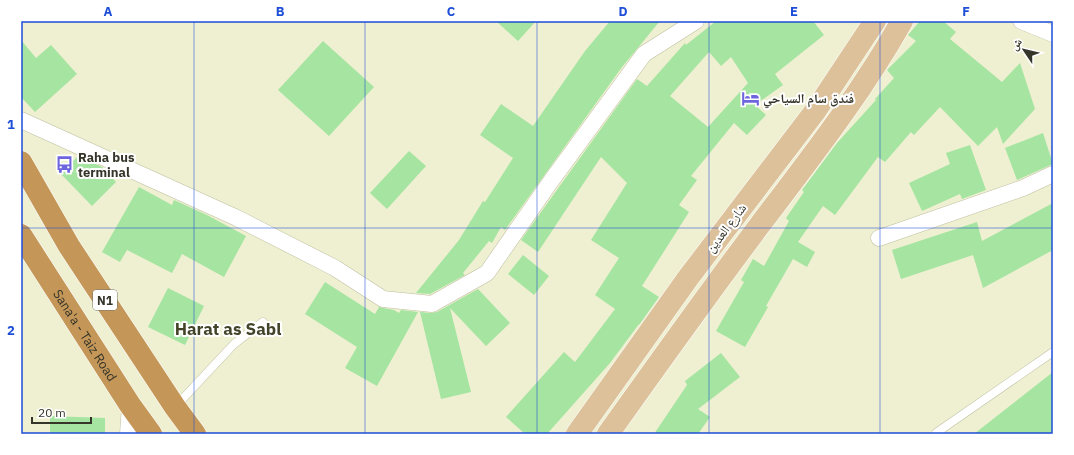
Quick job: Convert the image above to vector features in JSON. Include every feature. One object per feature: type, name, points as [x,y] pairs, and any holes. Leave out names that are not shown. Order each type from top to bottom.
[{"type":"highway","name":"N1","points":[[21,162],[69,246],[175,407],[195,434]]},
{"type":"highway","name":"Sana'a - Taiz Road","points":[[21,235],[130,405],[151,434]]},
{"type":"main road","name":"شارع العدين","points":[[577,434],[688,278],[816,110],[875,21]]},
{"type":"main road","name":"شارع العدين","points":[[608,434],[708,294],[838,120],[902,21]]},
{"type":"street","points":[[21,120],[237,218],[335,268],[383,299],[432,304],[488,273],[551,181],[644,54],[696,21]]},
{"type":"street","points":[[1021,21],[1050,29]]},
{"type":"street","points":[[879,238],[1023,188],[1053,174]]},
{"type":"street","points":[[128,434],[130,405]]},
{"type":"lane","points":[[175,407],[234,344],[263,322]]},
{"type":"lane","points":[[936,433],[1053,352]]},
{"type":"building","points":[[496,21],[536,21],[518,41]]},
{"type":"building","points":[[610,21],[660,21],[622,67],[505,230],[501,227],[492,243],[489,241],[463,273],[465,275],[430,294],[416,293],[459,240],[483,201],[485,202],[513,158],[480,135],[501,104],[533,126],[585,51]]},
{"type":"building","points":[[716,21],[813,21],[824,35],[775,74],[783,85],[755,105],[766,115],[747,135],[734,123],[691,176],[697,180],[679,205],[689,212],[642,286],[659,297],[639,325],[610,363],[547,434],[525,434],[506,417],[564,352],[575,362],[615,309],[595,295],[619,258],[591,240],[627,183],[601,157],[538,252],[521,240],[637,79],[647,86],[685,43],[686,45]],"holes":[[[709,52],[721,66],[731,57],[748,83],[708,127],[670,96]]]},
{"type":"building","points":[[920,21],[943,21],[956,32],[950,39],[1002,82],[1020,63],[1035,109],[1003,144],[997,127],[978,146],[940,107],[914,135],[911,132],[885,162],[878,157],[835,215],[823,206],[798,242],[815,252],[807,267],[793,259],[745,347],[716,331],[744,282],[741,280],[753,259],[764,266],[789,221],[786,218],[804,192],[802,190],[837,143],[894,78],[887,70],[916,41],[908,35]]},
{"type":"building","points":[[21,40],[36,58],[51,45],[77,74],[35,112],[21,97]]},
{"type":"building","points":[[323,41],[374,87],[329,136],[278,90]]},
{"type":"building","points":[[1043,133],[1053,164],[1017,180],[1005,148]]},
{"type":"building","points":[[970,145],[986,190],[962,199],[960,194],[922,211],[909,183],[950,164],[946,153]]},
{"type":"building","points":[[409,151],[426,166],[387,209],[370,193]]},
{"type":"building","points":[[78,156],[102,167],[116,182],[92,206],[61,174]]},
{"type":"building","points":[[139,187],[172,205],[174,200],[207,215],[246,236],[224,277],[182,254],[172,273],[127,250],[120,262],[102,252]]},
{"type":"building","points":[[1053,203],[1053,250],[983,288],[973,255],[901,279],[892,250],[977,222],[982,241]]},
{"type":"building","points":[[523,255],[549,276],[534,295],[508,274]]},
{"type":"building","points":[[325,282],[375,314],[379,307],[394,310],[399,313],[401,310],[418,312],[377,386],[345,368],[357,347],[305,314]]},
{"type":"building","points":[[168,288],[204,306],[185,345],[148,327]]},
{"type":"building","points":[[478,289],[510,323],[486,346],[450,308],[471,392],[441,399],[420,312],[437,312]]},
{"type":"building","points":[[721,353],[740,377],[698,409],[710,417],[698,434],[654,434],[687,385],[685,381]]},
{"type":"building","points":[[1053,372],[1053,434],[974,434]]},
{"type":"building","points":[[50,416],[105,418],[105,434],[50,434]]},
{"type":"place","name":"فندق سام السياحي","points":[[750,98]]},
{"type":"place","name":"Raha bus terminal","points":[[65,164]]},
{"type":"district","name":"Harat as Sabl","points":[[228,329]]}]
